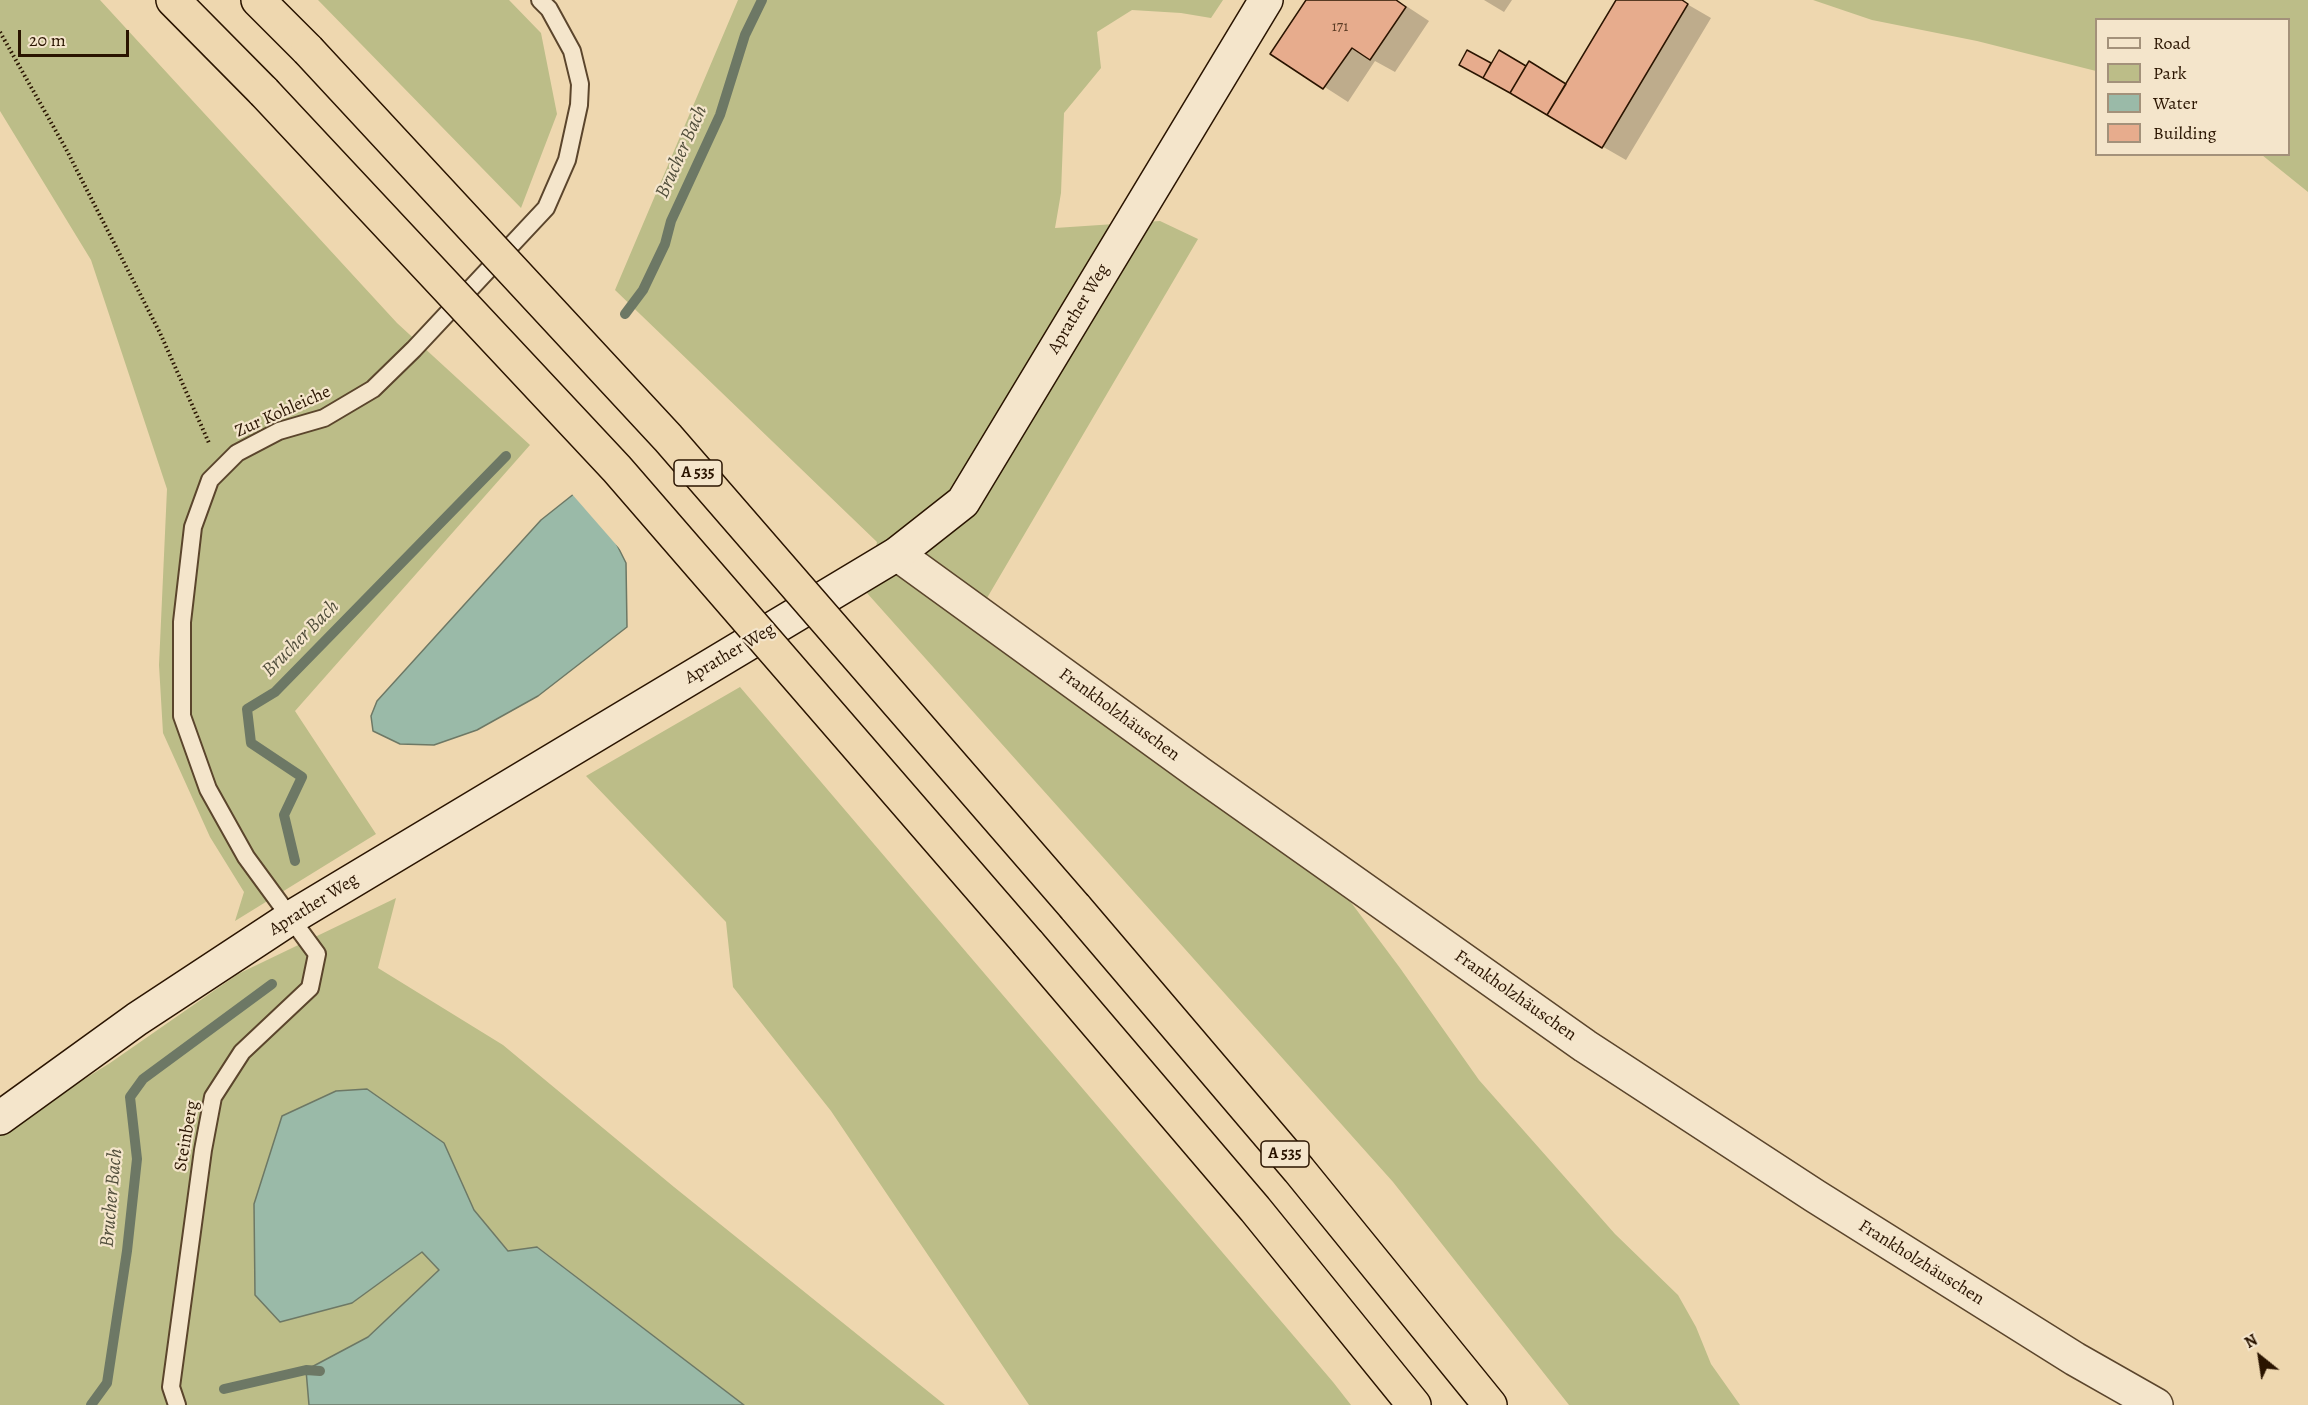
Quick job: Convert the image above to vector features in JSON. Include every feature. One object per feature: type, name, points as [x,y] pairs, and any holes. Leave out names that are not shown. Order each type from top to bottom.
[{"type":"highway","points":[[173,0],[264,92],[617,469],[1255,1209],[1414,1405]]},
{"type":"highway","name":"A 535","points":[[258,0],[308,50],[668,438],[1075,907],[1299,1170],[1490,1405]]},
{"type":"street","name":"Aprather Weg","points":[[0,1118],[137,1019],[292,917],[897,554],[963,502],[1266,0]]},
{"type":"street","name":"Frankholzhäuschen","points":[[897,554],[1209,780],[1585,1046],[1845,1215],[2065,1353],[2156,1405]]},
{"type":"lane","name":"Zur Kohleiche","points":[[292,917],[246,857],[208,789],[182,716],[183,610],[193,527],[210,480],[237,453],[279,431],[324,418],[373,389],[414,349],[546,208],[567,160],[579,105],[580,84],[572,51],[549,9],[540,0]]},
{"type":"lane","name":"Steinberg","points":[[177,1405],[171,1387],[203,1150],[213,1097],[242,1052],[310,988],[317,954],[292,917]]},
{"type":"path","points":[[0,32],[66,149],[160,333],[212,449],[210,480]]},
{"type":"green space","points":[[0,0],[100,0],[397,323],[530,445],[295,711],[376,834],[235,921],[244,892],[210,837],[163,733],[159,665],[167,489],[91,260],[0,111]]},
{"type":"green space","points":[[318,0],[509,0],[541,33],[557,114],[521,208]]},
{"type":"green space","points":[[738,0],[1223,0],[1211,18],[1181,13],[1132,10],[1097,32],[1101,68],[1064,113],[1061,193],[1055,228],[1160,221],[1198,239],[987,598],[1322,851],[1335,881],[1479,1080],[1615,1234],[1678,1295],[1696,1327],[1711,1364],[1740,1405],[1569,1405],[1393,1182],[867,593],[877,542],[615,290]]},
{"type":"green space","points":[[1813,0],[2308,0],[2308,192],[2263,156],[2290,156],[2290,18],[2095,18],[2095,71],[1977,41],[1872,20]]},
{"type":"green space","points":[[740,687],[1351,1405],[1029,1405],[831,1111],[733,987],[726,922],[586,776]]},
{"type":"green space","points":[[396,898],[378,968],[503,1045],[674,1187],[945,1405],[744,1405],[538,1247],[509,1251],[474,1211],[444,1143],[352,1303],[422,1252],[439,1270],[368,1337],[306,1370],[309,1405],[0,1405],[0,1132],[110,1063],[238,974]]},
{"type":"water","points":[[575,493],[613,537],[626,563],[627,627],[538,696],[477,730],[434,745],[400,744],[373,731],[371,716],[377,701],[541,520]]},
{"type":"water","points":[[367,1089],[444,1143],[474,1210],[508,1251],[537,1247],[744,1405],[309,1405],[306,1370],[368,1337],[439,1270],[422,1252],[352,1303],[280,1322],[255,1295],[254,1204],[282,1116],[336,1091]]},
{"type":"pier","points":[[575,490],[590,493],[626,556],[571,493]]},
{"type":"building","points":[[1306,0],[1396,0],[1406,7],[1370,60],[1352,48],[1323,89],[1270,54]]},
{"type":"building","points":[[1616,0],[1682,0],[1688,4],[1602,148],[1547,115]]},
{"type":"building","points":[[1467,50],[1491,63],[1483,78],[1459,65]]},
{"type":"building","points":[[1499,50],[1526,66],[1510,93],[1483,78]]},
{"type":"building","points":[[1529,61],[1566,84],[1547,115],[1510,93]]},
{"type":"waterway","name":"Brucher Bach","points":[[625,314],[643,290],[665,244],[671,221],[720,115],[745,35],[762,0]]},
{"type":"waterway","name":"Brucher Bach","points":[[295,861],[284,815],[302,777],[251,743],[247,709],[275,692],[506,456]]},
{"type":"waterway","name":"Brucher Bach","points":[[91,1405],[107,1383],[127,1251],[137,1159],[130,1097],[143,1079],[272,984]]},
{"type":"waterway","points":[[224,1389],[306,1370],[320,1371]]}]
